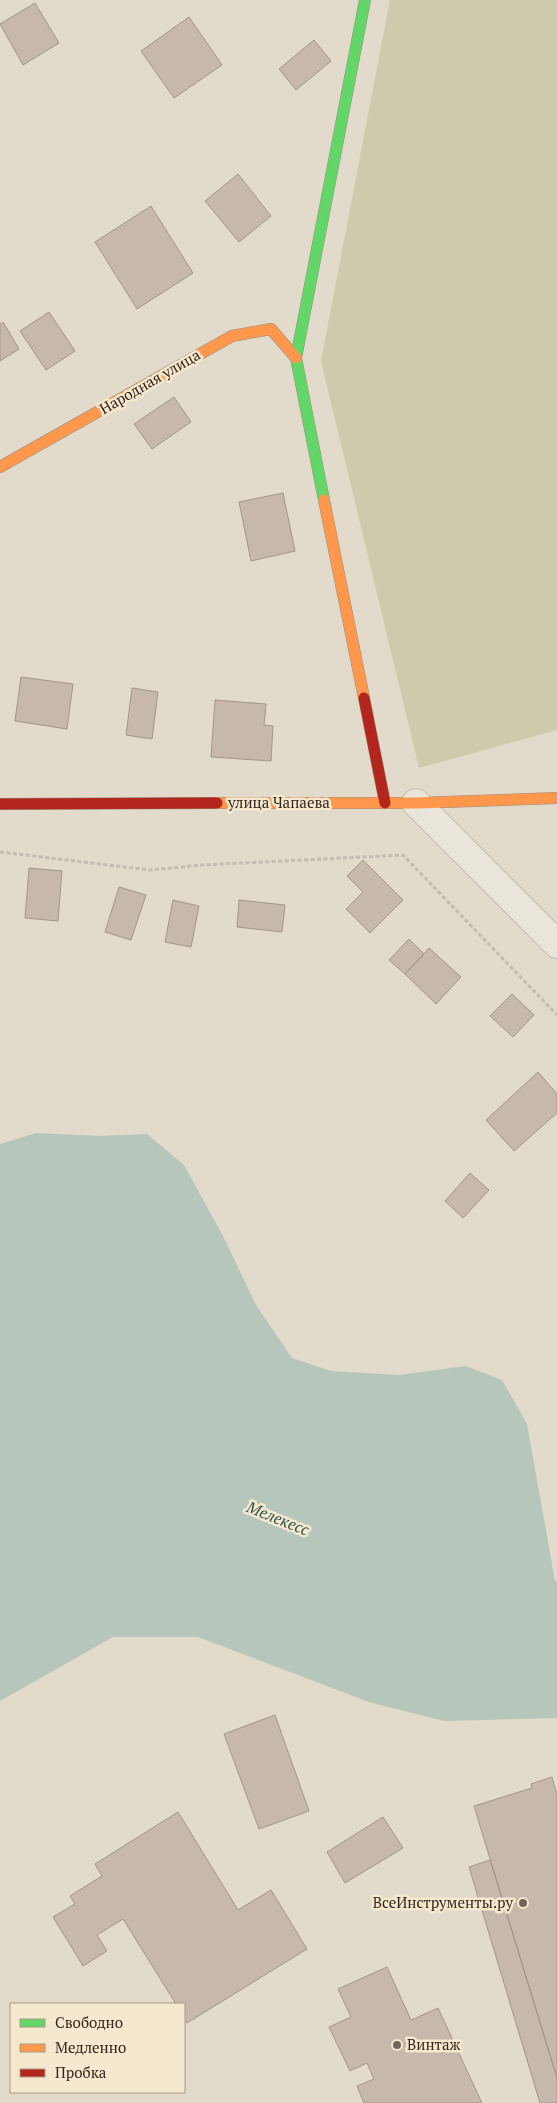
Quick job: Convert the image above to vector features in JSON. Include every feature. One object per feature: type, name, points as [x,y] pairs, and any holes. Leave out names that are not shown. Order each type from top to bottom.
[{"type":"street","points":[[365,0],[296,358],[385,803]]},
{"type":"street","name":"Народная улица","points":[[1,464],[232,336],[271,329],[296,358]]},
{"type":"street","name":"улица Чапаева","points":[[0,804],[416,803],[557,798]]},
{"type":"street","points":[[416,803],[557,944]]},
{"type":"path","points":[[0,852],[150,870],[202,865],[403,855],[557,1015]]},
{"type":"shaded area","points":[[390,0],[557,0],[557,730],[419,768],[321,361]]},
{"type":"water","name":"Мелекесс","points":[[36,1133],[99,1136],[147,1134],[184,1165],[223,1236],[256,1305],[292,1358],[331,1371],[399,1375],[466,1366],[502,1380],[527,1424],[555,1581],[557,1581],[557,1718],[444,1721],[369,1702],[198,1637],[113,1637],[0,1701],[0,1144]]},
{"type":"building","points":[[35,3],[59,43],[23,65],[0,24]]},
{"type":"building","points":[[189,17],[222,65],[174,98],[141,51]]},
{"type":"building","points":[[314,40],[331,61],[296,90],[279,69]]},
{"type":"building","points":[[238,174],[271,216],[239,242],[205,201]]},
{"type":"building","points":[[151,206],[193,273],[137,309],[95,242]]},
{"type":"building","points":[[49,312],[75,351],[46,370],[20,331]]},
{"type":"building","points":[[3,322],[19,349],[0,361],[0,324]]},
{"type":"building","points":[[174,397],[191,422],[152,449],[134,424]]},
{"type":"building","points":[[283,493],[295,551],[251,561],[239,502]]},
{"type":"building","points":[[21,677],[73,684],[67,729],[15,721]]},
{"type":"building","points":[[132,688],[158,692],[152,739],[126,735]]},
{"type":"building","points":[[215,700],[266,704],[264,725],[273,726],[271,761],[211,757]]},
{"type":"building","points":[[363,860],[403,900],[370,933],[346,909],[363,892],[347,876]]},
{"type":"building","points":[[29,868],[62,871],[58,921],[25,918]]},
{"type":"building","points":[[119,887],[146,895],[131,940],[105,932]]},
{"type":"building","points":[[173,900],[199,906],[191,947],[165,942]]},
{"type":"building","points":[[239,900],[285,905],[282,932],[237,927]]},
{"type":"building","points":[[409,939],[424,954],[405,974],[389,960]]},
{"type":"building","points":[[429,948],[461,977],[436,1004],[405,974]]},
{"type":"building","points":[[512,994],[534,1015],[513,1037],[490,1016]]},
{"type":"building","points":[[538,1072],[557,1094],[557,1113],[514,1151],[486,1120]]},
{"type":"building","points":[[470,1173],[489,1190],[463,1218],[445,1201]]},
{"type":"building","points":[[275,1715],[309,1811],[259,1829],[224,1734]]},
{"type":"building","points":[[552,1777],[557,1795],[557,2078],[474,1806],[532,1788],[531,1784]]},
{"type":"building","points":[[178,1812],[238,1910],[271,1890],[307,1949],[187,2023],[185,2020],[185,2003],[175,2003],[123,1919],[97,1935],[107,1951],[83,1966],[53,1917],[75,1904],[70,1896],[102,1876],[95,1864]]},
{"type":"building","points":[[383,1817],[403,1848],[345,1883],[327,1852]]},
{"type":"building","points":[[490,1860],[557,2078],[557,2103],[540,2103],[469,1867]]},
{"type":"building","name":"Винтаж","points":[[387,1967],[411,2020],[438,2008],[482,2103],[364,2103],[357,2086],[374,2079],[367,2063],[350,2071],[329,2027],[351,2017],[338,1989]]},
{"type":"traffic: fast","points":[[324,500],[296,358],[365,0]]},
{"type":"traffic: slow","points":[[0,467],[232,336],[271,329],[296,358]]},
{"type":"traffic: slow","points":[[324,500],[364,698]]},
{"type":"traffic: slow","points":[[217,803],[416,803],[557,798]]},
{"type":"traffic: jam","points":[[364,698],[385,803]]},
{"type":"traffic: jam","points":[[0,804],[217,803]]},
{"type":"place","name":"ВсеИнструменты.ру","points":[[523,1903]]},
{"type":"place","name":"Винтаж","points":[[397,2045]]}]
